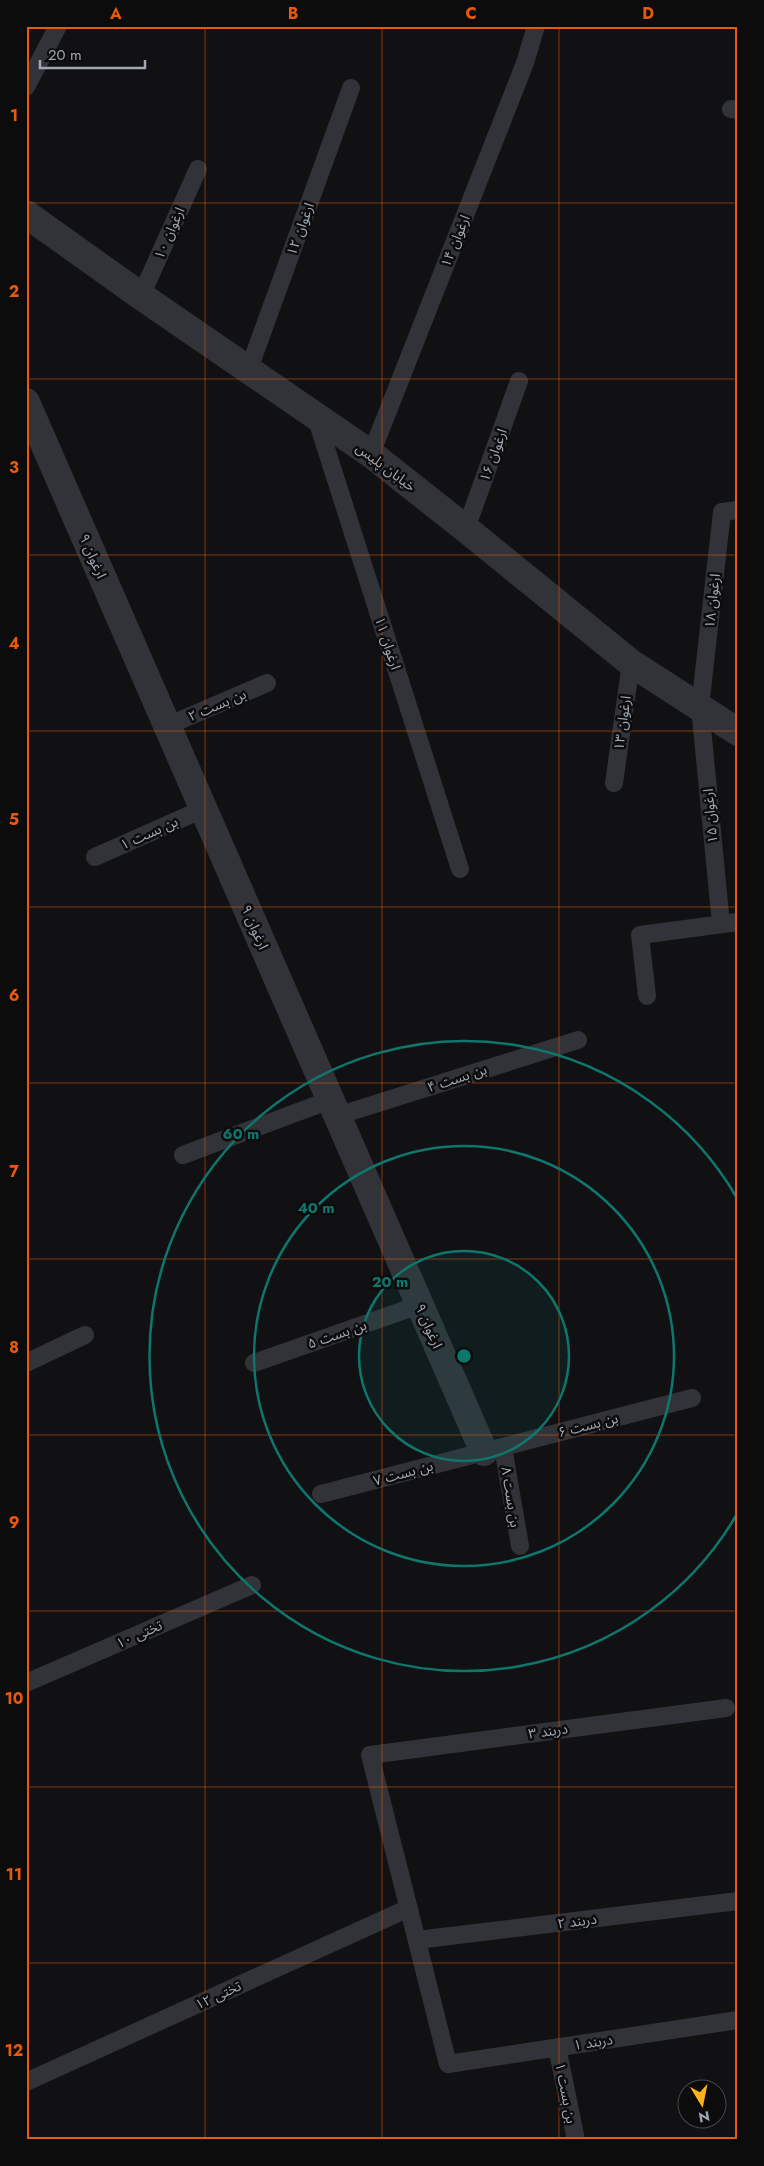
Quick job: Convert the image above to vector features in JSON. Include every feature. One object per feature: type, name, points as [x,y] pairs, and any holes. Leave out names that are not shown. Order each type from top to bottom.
[{"type":"street","name":"خیابان پلیس","points":[[26,214],[370,454],[466,528],[631,663],[738,732]]},
{"type":"street","name":"ارغوان ۹","points":[[26,402],[419,1305],[493,1450]]},
{"type":"lane","points":[[26,88],[58,26]]},
{"type":"lane","name":"ارغوان ۱۴","points":[[370,454],[525,63],[536,26]]},
{"type":"lane","name":"ارغوان ۱۲","points":[[248,370],[351,88]]},
{"type":"lane","name":"ارغوان ۱۰","points":[[141,296],[198,169]]},
{"type":"lane","name":"ارغوان ۱۶","points":[[466,528],[519,381]]},
{"type":"lane","name":"ارغوان ۱۱","points":[[316,417],[460,869]]},
{"type":"lane","name":"ارغوان ۱۸","points":[[700,707],[722,512],[738,510]]},
{"type":"lane","name":"ارغوان ۱۳","points":[[614,783],[631,663]]},
{"type":"lane","name":"بن بست ۲","points":[[167,726],[267,683]]},
{"type":"lane","name":"ارغوان ۱۵","points":[[647,996],[640,936],[729,923],[700,707]]},
{"type":"lane","name":"بن بست ۱","points":[[95,857],[203,809]]},
{"type":"lane","name":"بن بست ۴","points":[[183,1155],[334,1108],[578,1040]]},
{"type":"lane","name":"بن بست ۵","points":[[254,1363],[419,1305]]},
{"type":"lane","points":[[26,1363],[85,1335]]},
{"type":"lane","name":"بن بست ۶","points":[[493,1450],[692,1398]]},
{"type":"lane","name":"بن بست ۷","points":[[322,1494],[493,1450]]},
{"type":"lane","name":"بن بست ۸","points":[[493,1450],[520,1546]]},
{"type":"lane","name":"تختی ۱۰","points":[[26,1684],[252,1585]]},
{"type":"lane","name":"دربند ۳","points":[[409,1908],[370,1755],[726,1708]]},
{"type":"lane","name":"دربند ۲","points":[[417,1940],[738,1901]]},
{"type":"lane","points":[[409,1908],[417,1940]]},
{"type":"lane","name":"تختی ۱۲","points":[[26,2082],[409,1908]]},
{"type":"lane","name":"دربند ۱","points":[[417,1940],[448,2064],[738,2020]]},
{"type":"lane","name":"بن بست ۱","points":[[557,2047],[576,2140]]}]
